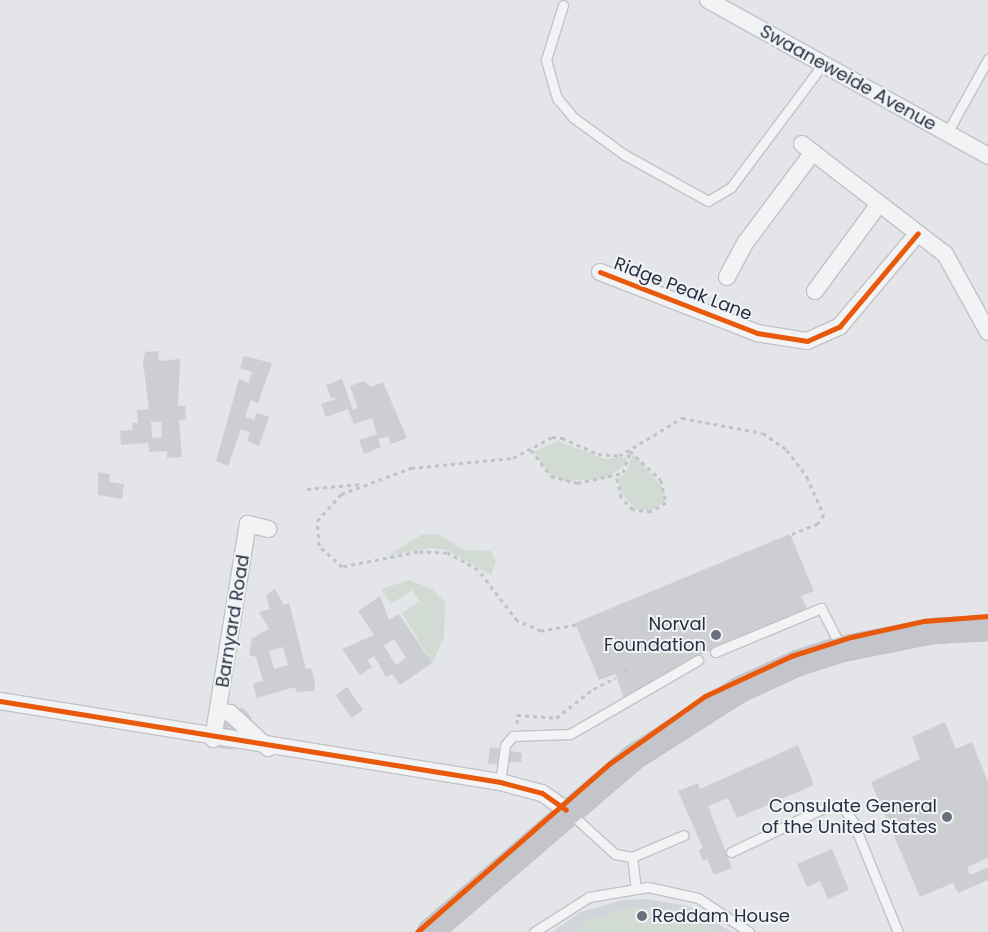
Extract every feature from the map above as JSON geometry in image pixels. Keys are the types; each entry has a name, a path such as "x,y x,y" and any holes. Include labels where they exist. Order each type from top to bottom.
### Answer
{"main road":[{"path":"430,932 568,811 634,757 712,706 798,663 842,649 932,631 988,628"}],"street":[{"name":"Swaaneweide Avenue","path":"708,0 988,156"},
{"path":"727,277 746,242 808,148 918,233 952,264 988,332"},
{"path":"814,291 879,204"},
{"name":"Ridge Peak Lane","path":"600,272 757,333 808,341 840,326 918,233"},
{"name":"Barnyard Road","path":"213,739 220,712 248,524 268,529"},
{"path":"0,701 268,748 500,782 542,793 568,811"},
{"path":"220,712 230,713 268,748"}],"lane":[{"path":"564,5 546,60 557,98 574,118 625,155 708,201 731,187 823,64"},
{"path":"946,133 988,58"},
{"path":"715,652 821,608 842,649"},
{"path":"500,782 505,745 513,736 570,734 698,660"},
{"path":"731,852 828,806 842,806 853,822 898,932"},
{"path":"568,811 615,854 632,857 684,835"},
{"path":"632,857 636,888"},
{"path":"534,932 588,897 636,888 666,889 698,898 749,932"}],"path":[{"path":"576,625 542,631 517,621 478,570 447,553 418,552 350,567 333,562 316,539 317,521 329,502 361,484 411,468 513,458 557,437 598,454 619,456 630,451 667,424 692,418 763,434 777,440 807,477 824,515 818,524 791,536"},
{"path":"531,450 544,471 560,481 577,483 616,477 627,468 630,451"},
{"path":"616,477 621,498 633,510 651,512 666,503 661,480 630,451"},
{"path":"307,489 361,484"},
{"path":"626,669 628,673"},
{"path":"510,728 517,725 517,715 556,718 593,689 616,678"}],"shaded area":[{"path":"558,441 605,459 627,457 626,464 605,479 565,481 550,474 533,452"},
{"path":"633,454 665,490 664,503 649,511 635,509 621,493 617,478 626,473"},
{"path":"438,534 464,550 491,551 496,561 491,575 447,550 431,548 389,555 421,535"},
{"path":"409,580 432,589 445,602 444,638 432,663 402,613 420,601 412,590 391,604 381,589"},
{"name":"Reddam House","path":"646,899 688,906 732,932 552,932 581,912 623,900"},
{"name":"Reddam House","path":"629,907 673,909 721,932 573,932 587,921"}],"building":[{"path":"158,351 159,361 180,359 178,406 185,406 186,419 179,420 182,457 167,458 167,451 149,452 148,443 121,445 120,431 133,430 132,423 138,423 137,410 149,409 143,362 145,352","holes":["151,422 161,422 162,437 152,438"]},
{"path":"244,356 272,363 258,403 251,400 245,417 254,420 257,413 269,417 259,446 247,441 250,432 241,429 228,466 216,461 239,379 249,383 252,372 240,368"},
{"path":"342,379 353,410 358,408 350,386 364,381 371,387 383,382 407,438 391,444 388,436 378,439 381,447 364,454 359,440 377,434 372,418 354,424 348,409 326,417 321,404 338,398 331,398 326,385"},
{"path":"98,472 110,474 109,482 124,484 122,499 98,495"},
{"path":"790,534 814,591 801,596 807,609 688,660 625,700 615,674 599,680 575,623"},
{"path":"275,589 284,605 289,603 306,669 311,668 315,681 314,691 297,692 295,687 257,698 253,684 263,681 256,657 249,655 252,638 269,629 259,612 270,609 266,595","holes":["283,647 288,665 274,669 269,651"]},
{"path":"380,596 389,620 399,614 432,663 400,685 392,674 386,677 374,656 367,660 372,667 360,675 342,649 374,635 358,611","holes":["394,639 406,658 396,665 384,646"]},
{"path":"347,687 363,710 352,718 336,695"},
{"path":"242,707 252,718 238,730 234,750 219,748 223,722"},
{"path":"945,722 956,749 972,742 988,782 988,858 967,867 970,875 988,867 988,880 958,893 953,883 920,897 871,782 920,759 912,737"},
{"path":"798,745 814,785 737,818 728,798 708,806 732,868 714,875 707,859 703,861 699,850 703,848 678,791 698,783 700,789"},
{"path":"490,747 522,753 521,762 488,764"},
{"path":"832,849 849,890 828,899 820,881 807,887 797,864"}],"cycle path":[{"path":"600,272 757,333 807,341 840,326 918,233"},
{"path":"417,932 609,764 705,696 791,656 851,637 924,621 988,616"},
{"path":"0,701 500,782 542,793 566,810"}],"place":[{"name":"Norval Foundation","path":"716,635"},
{"name":"Consulate General of the United States","path":"947,817"},
{"name":"Reddam House","path":"642,916"}]}
